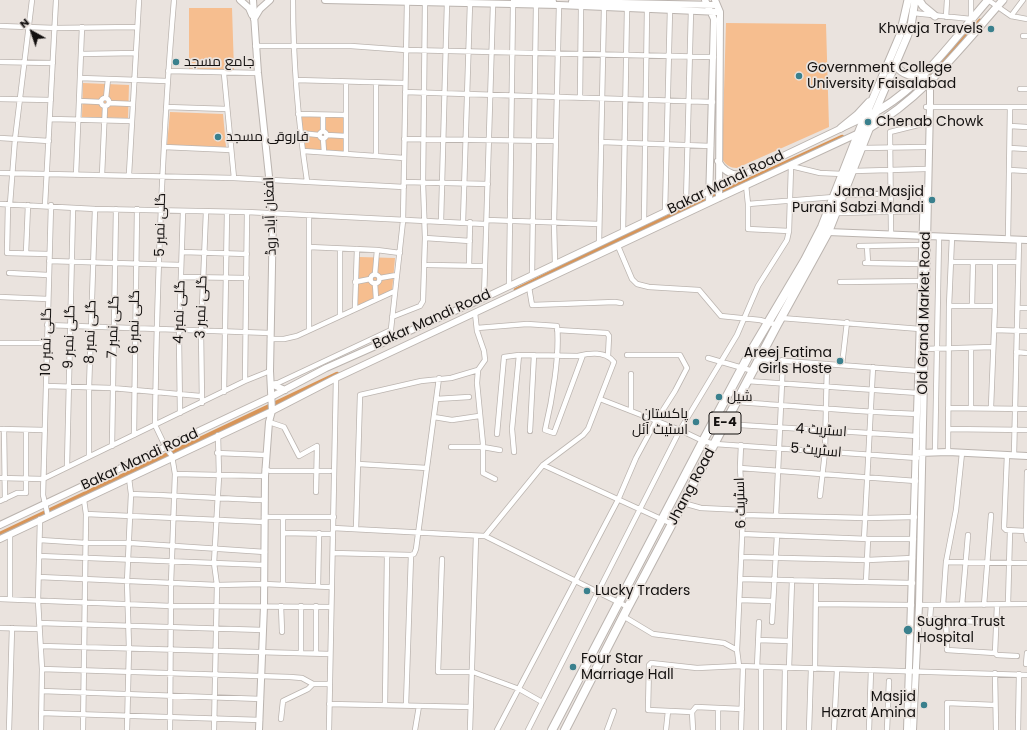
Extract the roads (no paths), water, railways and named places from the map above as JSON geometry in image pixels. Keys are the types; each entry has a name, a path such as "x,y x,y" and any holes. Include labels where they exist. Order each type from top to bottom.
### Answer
{"highway":[{"name":"Jhang Road","path":"552,730 618,602 743,368 776,322 828,232 837,213 875,113"},
{"name":"Jhang Road","path":"565,730 623,616 759,359 834,197 865,117"}],"main road":[{"path":"240,0 249,8 253,21"},
{"name":"افغان آباد روڈ","path":"253,0 255,46 273,214 270,336 272,410 269,422 265,469 264,606 260,730"},
{"path":"253,21 260,9 270,0"},
{"path":"325,0 407,2 430,1 493,5 514,2 716,3 720,12 719,198"},
{"path":"865,117 900,35 908,0"},
{"path":"875,113 907,38 913,13 914,0"},
{"path":"919,0 936,16"},
{"path":"859,133 898,110 928,84 1002,0"},
{"path":"865,117 875,113 895,100 923,75 971,19 989,1"},
{"path":"514,2 536,5 546,5 555,2 581,7 670,9 720,12"},
{"path":"707,3 714,19 713,102 709,202"},
{"path":"896,65 904,74 910,76 923,75"},
{"name":"Old Grand Market Road","path":"908,730 913,558 922,349 928,107 928,84 923,75"},
{"path":"841,128 860,112 876,92"},
{"name":"Old Grand Market Road","path":"913,730 919,605 917,436 918,393 922,349 920,330 921,281 922,245 925,236 923,211 926,123 928,107"},
{"name":"Bakar Mandi Road","path":"0,525 272,400 285,390 326,368 390,338 484,298 865,117"},
{"name":"Bakar Mandi Road","path":"0,539 218,436 336,378 859,133"},
{"path":"718,161 723,168 730,173 739,174 747,172"},
{"path":"828,232 1027,240"},
{"path":"547,268 551,277"},
{"path":"271,384 285,390"},
{"path":"918,455 935,452 948,452 1027,456"}],"street":[{"path":"32,0 15,139 9,204 7,253 49,254"},
{"path":"45,205 52,100 56,0"},
{"path":"129,174 139,0"},
{"name":"گلی نمبر 5","path":"170,730 172,674 171,583 175,474 172,457 155,425 162,176 167,81 174,0"},
{"path":"293,0 293,47 298,114 307,181"},
{"path":"946,0 946,17"},
{"path":"913,13 971,19 971,0"},
{"path":"1011,16 1024,0"},
{"path":"392,317 420,306 423,301 425,238 422,183 425,49 430,1"},
{"path":"989,1 1011,16 1027,19"},
{"path":"390,338 403,221 407,2"},
{"path":"509,286 514,2"},
{"path":"555,2 558,52 554,223 555,264"},
{"path":"441,221 447,3"},
{"path":"463,222 470,3"},
{"path":"484,298 493,5"},
{"path":"532,275 536,5"},
{"path":"580,98 581,7"},
{"path":"599,243 604,8"},
{"path":"623,232 627,8"},
{"path":"644,222 648,9"},
{"path":"665,212 670,9"},
{"path":"686,202 691,10"},
{"path":"0,26 55,28 137,27"},
{"path":"76,175 82,27"},
{"path":"255,46 351,46 406,50 425,49 603,53 714,57"},
{"path":"81,54 136,53"},
{"path":"0,62 53,63"},
{"path":"168,72 224,74 258,73"},
{"path":"224,74 234,178"},
{"path":"80,78 167,81"},
{"path":"108,79 106,98 110,103"},
{"path":"296,80 405,83"},
{"path":"346,82 346,154"},
{"path":"376,82 376,156"},
{"path":"1020,89 1027,89"},
{"path":"405,92 713,102"},
{"path":"79,102 101,102 106,98"},
{"path":"0,99 52,100"},
{"path":"101,102 105,106 102,175"},
{"path":"105,106 110,103 133,104"},
{"path":"166,107 227,109"},
{"path":"928,107 1027,107"},
{"path":"1008,239 1010,107"},
{"path":"298,114 346,115"},
{"path":"323,115 324,152"},
{"path":"50,119 132,121"},
{"path":"891,234 890,131 926,123"},
{"path":"1010,126 1027,126"},
{"path":"300,133 345,136"},
{"path":"0,138 49,141"},
{"path":"404,139 556,141"},
{"path":"601,142 711,146"},
{"path":"862,148 925,147"},
{"path":"164,148 231,150"},
{"path":"1010,148 1027,148"},
{"path":"303,151 404,158"},
{"path":"528,730 680,430 736,335 758,286 787,240 789,231 791,166 820,173 843,174"},
{"path":"853,171 925,169"},
{"path":"1010,170 1027,171"},
{"path":"0,173 47,175 129,174 404,184 488,184"},
{"path":"746,185 748,229 789,231"},
{"path":"844,195 924,192"},
{"path":"748,204 790,202 834,197"},
{"path":"0,204 51,205 73,208 247,212 403,221 486,222 510,220 599,224"},
{"path":"26,253 28,205"},
{"name":"گلی نمبر 10","path":"48,516 43,495 43,479 51,205"},
{"name":"گلی نمبر 9","path":"68,466 68,387 73,208"},
{"name":"گلی نمبر 8","path":"89,456 89,388 95,208"},
{"name":"گلی نمبر 7","path":"112,446 116,209"},
{"name":"گلی نمبر 6","path":"134,435 133,389 137,209"},
{"name":"گلی نمبر 4","path":"180,413 179,330 181,265 183,252 183,211"},
{"path":"837,213 923,211"},
{"name":"گلی نمبر 3","path":"202,403 200,396 201,331 204,278 203,253 206,212"},
{"path":"224,392 223,331 227,212"},
{"path":"245,381 247,212"},
{"path":"309,215 309,330"},
{"path":"469,266 470,222"},
{"path":"935,452 939,237"},
{"path":"948,452 948,348 952,237"},
{"path":"0,238 7,238"},
{"path":"425,238 470,241"},
{"path":"1014,456 1019,240"},
{"path":"859,246 922,245"},
{"path":"618,246 632,279 637,284 649,288 699,290 717,315 720,316 776,322 847,322 920,330"},
{"path":"867,246 866,263 922,264"},
{"path":"309,248 377,250 400,253"},
{"path":"340,249 340,316"},
{"path":"355,308 357,249"},
{"path":"356,282 370,279 372,275 375,274 377,250"},
{"path":"183,252 247,254"},
{"path":"49,261 181,265"},
{"path":"952,262 1018,262"},
{"path":"972,306 973,262"},
{"path":"991,407 995,262"},
{"path":"428,265 485,266"},
{"path":"9,273 48,275"},
{"path":"375,274 380,278"},
{"path":"376,299 376,283 380,278 397,275"},
{"path":"181,277 247,278"},
{"path":"370,279 376,283"},
{"path":"840,282 921,281"},
{"path":"529,288 532,305 621,303"},
{"path":"48,325 246,332 291,338 395,291"},
{"path":"0,297 48,299"},
{"path":"949,306 994,306"},
{"path":"1018,308 1027,308"},
{"path":"475,313 485,360 478,370 479,416 483,447 483,472 495,479"},
{"path":"842,365 847,322"},
{"path":"477,328 535,324 555,325 557,330 557,356 551,406 545,430 554,433 583,355"},
{"path":"271,384 391,330"},
{"path":"557,330 607,333 609,336 608,356"},
{"path":"994,330 1027,331"},
{"path":"0,343 47,343"},
{"path":"922,349 993,347"},
{"path":"970,407 971,348"},
{"path":"1016,352 1027,353"},
{"path":"485,536 543,465 583,435 592,420 614,362 608,356 599,354 504,356 497,434"},
{"path":"514,452 512,429 519,355"},
{"path":"530,431 534,355"},
{"path":"498,730 618,500 636,458 687,368 686,363 680,355 627,355"},
{"path":"708,358 753,371"},
{"path":"759,359 919,371"},
{"path":"776,516 784,360"},
{"path":"820,496 825,452 827,364"},
{"path":"866,582 866,478 873,367"},
{"path":"356,528 360,395 439,378 452,378 478,370"},
{"path":"3,478 43,479 245,381 270,371"},
{"path":"631,374 631,411"},
{"path":"329,730 336,378"},
{"path":"333,553 386,555 414,554 439,378"},
{"path":"747,381 918,393"},
{"path":"46,386 133,389 200,396"},
{"path":"436,399 469,397"},
{"name":"اسٹریٹ 5","path":"600,399 680,430 703,441 715,444 868,456 918,455"},
{"path":"736,402 826,408 871,413 918,414"},
{"path":"948,408 991,407 1027,409"},
{"path":"434,417 452,420 479,416"},
{"path":"269,422 284,427 299,456 318,446 316,492"},
{"name":"اسٹریٹ 4","path":"724,424 917,436"},
{"path":"5,499 2,429 45,430"},
{"path":"948,429 1027,430"},
{"path":"0,501 17,493 26,493 26,430"},
{"path":"214,730 217,585 214,563 218,519 218,436"},
{"path":"740,445 740,468"},
{"path":"451,447 483,447 500,450"},
{"path":"217,453 266,455"},
{"path":"944,605 946,562 956,510 962,453"},
{"path":"1007,455 1004,528 1010,531 1026,531"},
{"path":"358,464 427,468"},
{"path":"543,465 661,521 672,524"},
{"name":"اسٹریٹ 6","path":"741,730 741,666 737,650 743,512 740,468 916,481"},
{"path":"265,469 270,471 330,471"},
{"path":"1027,472 1027,540"},
{"path":"175,474 265,476"},
{"path":"127,730 130,648 127,582 130,543 131,494 129,478"},
{"path":"131,494 174,494 218,499 265,500"},
{"path":"83,730 86,648 83,642 86,543 86,514 84,500"},
{"path":"683,503 701,508 776,516 866,518 915,517"},
{"path":"86,514 218,519 334,516"},
{"path":"984,605 991,515"},
{"path":"283,517 283,585"},
{"path":"40,519 38,601 42,669 41,730"},
{"path":"333,528 356,528 485,536 628,607"},
{"path":"1008,604 1010,531"},
{"path":"283,533 332,534"},
{"path":"318,586 319,533"},
{"path":"10,534 10,599"},
{"path":"742,534 866,539 914,539"},
{"path":"962,605 968,535"},
{"path":"470,730 473,672 474,547 476,536"},
{"path":"772,622 773,580 777,536"},
{"path":"40,540 86,543 130,543 215,550 265,552"},
{"path":"384,705 386,555"},
{"path":"406,705 411,555"},
{"path":"39,556 264,565"},
{"path":"741,556 867,560 913,558"},
{"path":"442,559 438,672 473,672 519,689 542,702"},
{"path":"946,562 1027,563"},
{"path":"39,577 127,582 217,585 264,584 331,587"},
{"path":"740,579 913,583"},
{"path":"784,730 792,580"},
{"path":"809,730 816,581"},
{"path":"0,599 171,606 331,606"},
{"path":"739,600 772,601"},
{"path":"816,604 912,605"},
{"path":"919,605 1027,604"},
{"path":"931,605 930,618 996,623"},
{"path":"995,653 997,605"},
{"path":"281,606 282,632"},
{"path":"301,606 301,653"},
{"path":"316,606 316,653"},
{"path":"623,616 653,634 724,643 737,650"},
{"path":"946,620 947,650 1017,656"},
{"path":"759,622 760,730"},
{"path":"39,623 263,630"},
{"path":"0,628 39,629"},
{"path":"9,730 12,628"},
{"path":"758,640 790,640"},
{"path":"41,646 330,654"},
{"path":"1026,664 1027,653"},
{"path":"692,712 648,710 649,665 651,663 698,668 741,666 837,670 917,670 1027,675"},
{"path":"42,669 172,674 262,675 302,678 313,684 330,684"},
{"path":"834,730 837,670"},
{"path":"869,730 871,670"},
{"path":"995,673 996,730"},
{"path":"1018,730 1019,674"},
{"path":"887,730 889,681"},
{"path":"281,719 283,701 308,689 313,684"},
{"path":"42,691 261,699"},
{"path":"947,730 947,703 995,705"},
{"path":"330,704 471,707"},
{"path":"415,730 419,706"},
{"path":"693,730 692,712 696,707 742,709"},
{"path":"718,708 718,730"},
{"path":"607,730 614,711"},
{"path":"666,730 668,711"},
{"path":"42,713 260,720"}],"waterway":[{"path":"929,77 980,21"},
{"path":"516,290 605,246 842,137"},
{"path":"0,534 337,374"}],"place":[{"name":"Khwaja Travels","path":"991,29"},
{"name":"جامع مسجد","path":"176,62"},
{"name":"Government College University Faisalabad","path":"799,76"},
{"name":"Chenab Chowk","path":"868,122"},
{"name":"فاروقی مسجد","path":"218,137"},
{"name":"Jama Masjid Purani Sabzi Mandi","path":"932,200"},
{"name":"Areej Fatima Girls Hoste","path":"840,361"},
{"name":"شیل","path":"719,397"},
{"name":"پاکستان اسٹیٹ آئل","path":"696,422"},
{"name":"Lucky Traders","path":"587,591"},
{"name":"Sughra Trust Hospital","path":"908,630"},
{"name":"Four Star Marriage Hall","path":"573,667"},
{"name":"Masjid Hazrat Amina","path":"924,705"}]}
